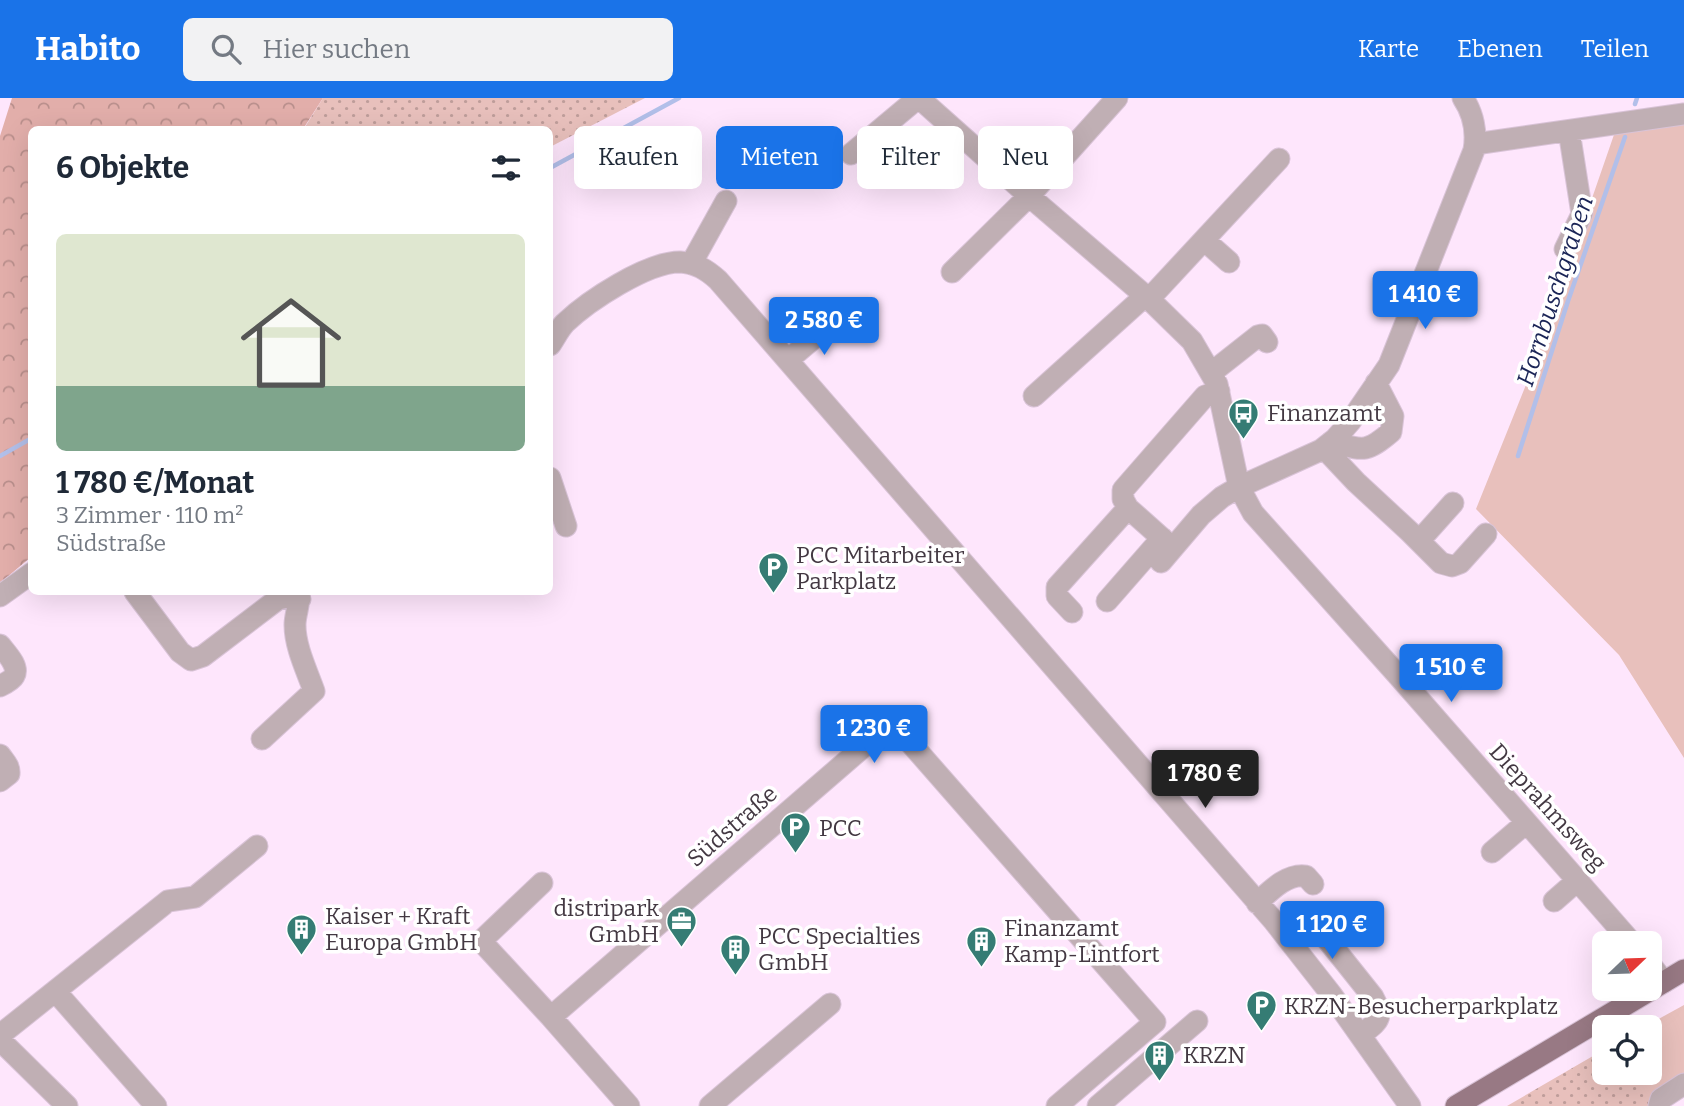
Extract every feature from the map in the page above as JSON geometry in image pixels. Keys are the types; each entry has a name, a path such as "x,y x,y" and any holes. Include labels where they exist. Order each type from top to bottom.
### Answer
{"main road":[{"path":"1456,1106 1684,970"}],"street":[{"name":"Dieprahmsweg","path":"851,154 918,98 1147,297 1192,341 1215,382 1239,487 1253,513 1622,931"},
{"path":"953,272 1029,196 1117,98"},
{"path":"1107,601 1222,497 1308,457 1328,445 1350,422 1389,365 1474,149 1473,118 1463,98"},
{"path":"1475,144 1684,114"},
{"path":"1565,249 1582,214 1569,131"},
{"path":"1034,396 1147,297 1279,159"},
{"path":"691,264 726,201"},
{"path":"1203,240 1229,261"},
{"path":"553,336 590,302 646,270 678,262 705,268 788,360 839,434 1257,903 1331,994 1410,1106"},
{"path":"788,360 834,321"},
{"path":"1165,550 1128,508 1123,499 1123,490 1258,336 1262,335 1267,342"},
{"path":"1328,445 1361,450 1375,446 1391,432 1393,416 1377,383"},
{"path":"1328,445 1356,482 1441,563 1452,566 1460,563 1486,534"},
{"path":"553,487 566,526"},
{"path":"1419,541 1453,503"},
{"path":"1072,611 1057,596 1058,587 1128,508"},
{"path":"0,596 28,576"},
{"path":"137,595 180,652 191,660 203,656 278,599 299,595 295,617 297,640 314,691 262,739"},
{"path":"0,645 11,659 16,672 15,676 0,686"},
{"name":"Südstraße","path":"551,1017 892,722 1155,1022 1057,1106"},
{"path":"0,755 9,772 0,781"},
{"path":"1492,852 1526,823"},
{"path":"67,1106 0,1037 168,901 195,897 257,846"},
{"path":"1257,903 1272,889 1295,876 1306,876 1313,884"},
{"path":"1554,901 1577,880"},
{"path":"542,883 481,941 629,1106"},
{"path":"1322,933 1379,1008 1378,1020 1361,1035"},
{"path":"56,992 156,1106"},
{"path":"710,1106 830,1004"},
{"path":"1098,1106 1197,1021"},
{"path":"1659,1106 1661,1099 1684,1084"}],"shaded area":[{"path":"323,98 645,98 591,126 574,126 574,135 553,145 553,126 306,126"},
{"path":"1684,116 1684,758 1619,655 1476,509 1536,360 1617,126"},
{"path":"1684,1005 1684,1076 1649,1105 1597,1106 1626,1085 1662,1085 1662,1017"},
{"path":"1592,1057 1592,1085 1637,1085 1650,1106 1507,1106"}],"green space":[{"path":"12,98 323,98 305,126 28,126 28,560 0,583 0,136"}],"waterway":[{"path":"553,166 679,98"},
{"name":"Hornbuschgraben","path":"1635,104 1637,98"},
{"name":"Hornbuschgraben","path":"1518,456 1625,137"},
{"path":"0,456 28,440"}],"place":[{"name":"Finanzamt","path":"1244,440"},
{"name":"PCC Mitarbeiter Parkplatz","path":"773,595"},
{"name":"PCC","path":"796,855"},
{"name":"distripark GmbH","path":"682,948"},
{"name":"Kaiser + Kraft Europa GmbH","path":"302,956"},
{"name":"Finanzamt Kamp-Lintfort","path":"981,968"},
{"name":"PCC Specialties GmbH","path":"735,976"},
{"name":"KRZN-Besucherparkplatz","path":"1261,1033"},
{"name":"KRZN","path":"1160,1082"}]}
